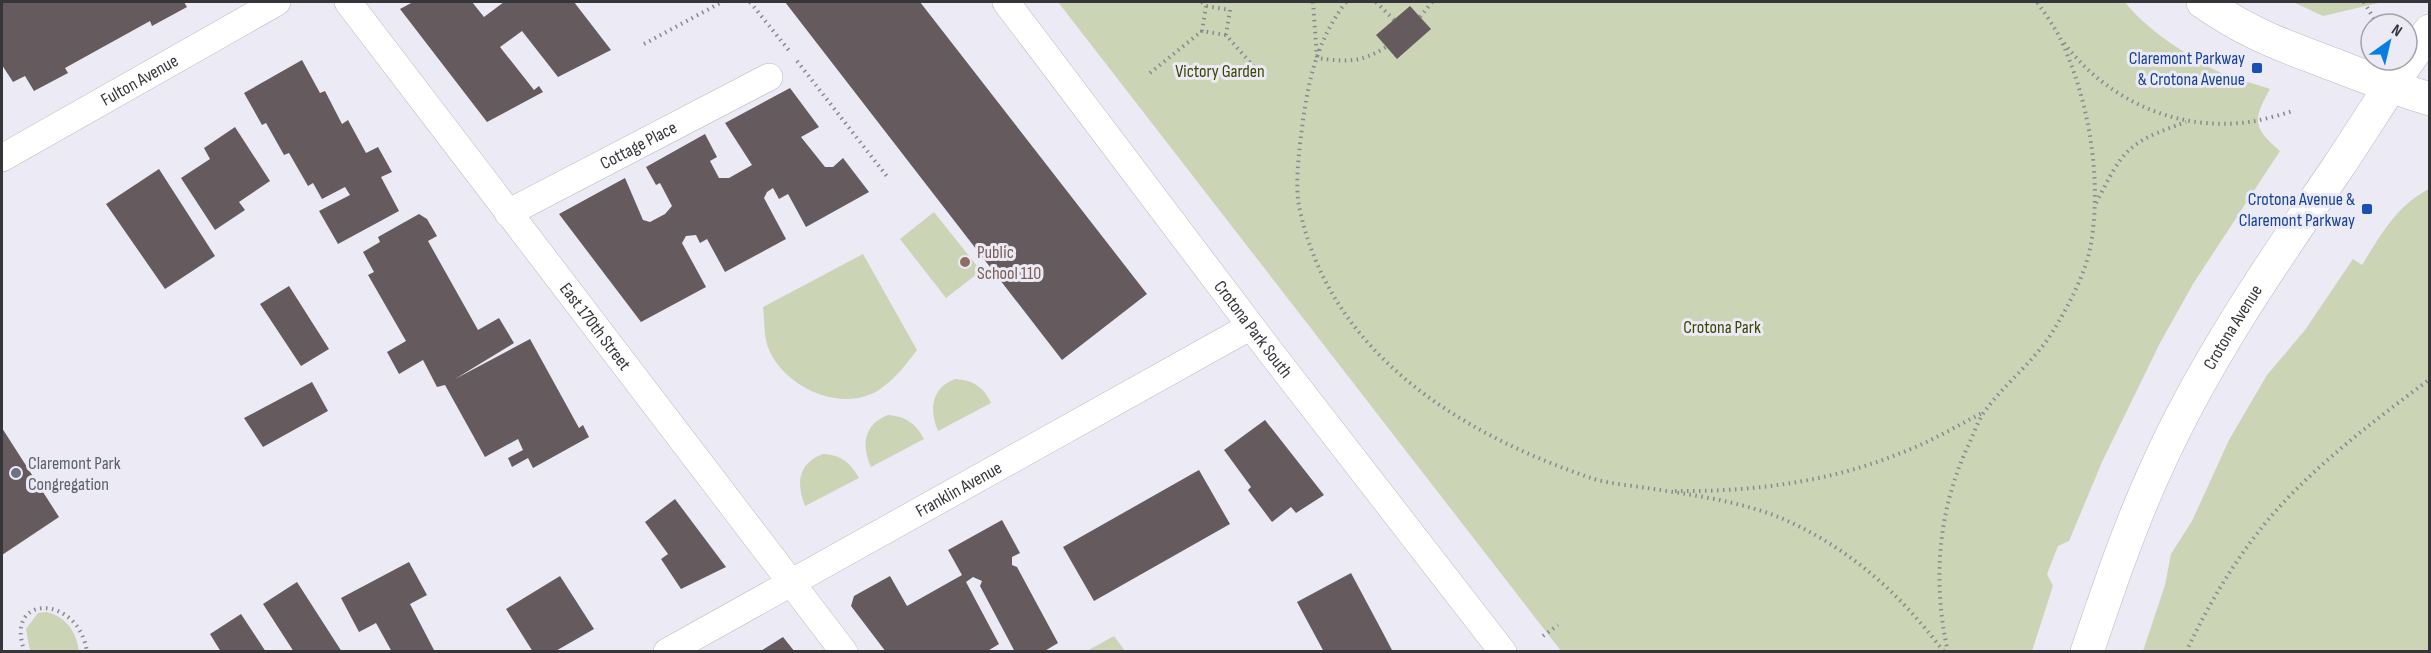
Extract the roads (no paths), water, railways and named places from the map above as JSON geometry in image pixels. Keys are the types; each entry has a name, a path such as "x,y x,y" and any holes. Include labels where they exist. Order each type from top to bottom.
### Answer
{"street":[{"name":"Fulton Avenue","path":"2,158 277,2"},
{"name":"East 170th Street","path":"348,2 844,651"},
{"name":"Crotona Park South","path":"1006,2 1251,326 1503,651"},
{"path":"2203,2 2266,39 2388,87 2430,99"},
{"name":"Crotona Avenue","path":"2087,651 2116,568 2156,468 2189,404 2280,250 2356,140 2388,87 2430,31"},
{"name":"Cottage Place","path":"508,213 769,77"},
{"name":"Franklin Avenue","path":"667,651 1251,326"}],"place":[{"name":"Claremont Parkway & Crotona Avenue","path":"2257,68"},
{"name":"Crotona Avenue & Claremont Parkway","path":"2367,209"},
{"name":"Public School 110","path":"965,262"},
{"name":"Claremont Park Congregation","path":"16,473"}],"park label":[{"name":"Victory Garden","path":"1220,71"},
{"name":"Crotona Park","path":"1722,327"}]}
